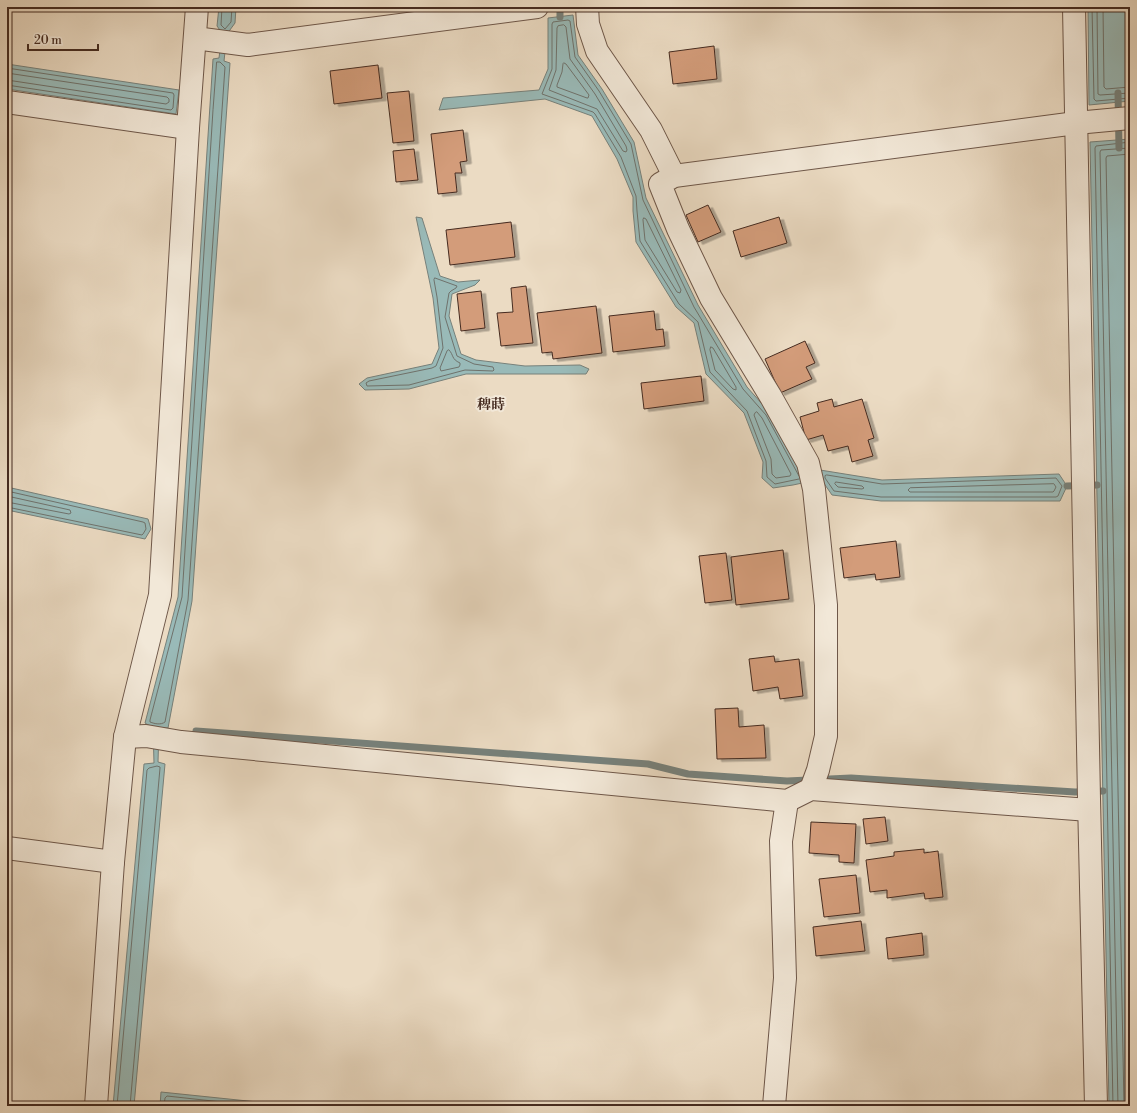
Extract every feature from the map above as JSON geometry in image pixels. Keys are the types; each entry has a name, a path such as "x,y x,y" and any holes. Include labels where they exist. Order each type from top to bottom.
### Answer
{"street":[{"path":"96,1106 113,862 125,737 160,595 188,128 203,39 197,7"},
{"path":"203,39 248,45 537,7"},
{"path":"587,7 588,24 597,50 651,130 674,176"},
{"path":"1074,7 1096,1106"},
{"path":"7,102 188,128"},
{"path":"774,1106 785,978 781,841 787,801 815,779 826,736 826,605 814,489 808,463 771,397 711,298 678,229 660,184 674,176 1076,123 1130,118"},
{"path":"125,737 146,736 181,742 787,801"},
{"path":"815,779 1089,796"},
{"path":"7,848 113,862"}],"water":[{"path":"219,7 236,7 235,23 227,34 224,61 230,63 192,601 168,728 159,728 158,762 165,764 134,1106 113,1106 144,764 154,763 153,728 145,723 178,597 213,59 219,58 222,33 217,26"},
{"path":"1088,7 1130,7 1130,101 1089,105"},
{"path":"573,15 578,55 602,89 634,142 646,198 698,305 747,387 770,413 801,473 820,470 882,480 1059,474 1067,486 1060,501 881,501 832,495 821,479 773,488 762,478 763,462 744,413 706,374 694,323 676,307 636,242 633,197 617,159 592,116 545,99 439,110 443,98 539,90 548,69 548,18"},
{"path":"7,64 179,90 176,114 7,89"},
{"path":"1130,139 1130,1106 1109,1106 1090,142"},
{"path":"416,217 422,218 440,276 458,282 480,280 475,285 452,294 449,316 461,354 476,360 525,366 580,365 589,369 586,374 466,374 409,389 365,390 359,384 367,378 432,364 439,348 433,298"},
{"path":"7,487 148,519 151,529 145,539 7,510"},
{"path":"161,1092 296,1106 160,1106"}],"building":[{"path":"714,46 717,79 673,84 669,52"},
{"path":"378,65 382,98 334,104 330,71"},
{"path":"409,91 414,141 393,143 387,93"},
{"path":"463,130 467,161 460,162 462,173 455,173 457,192 438,194 431,134"},
{"path":"414,149 418,180 396,182 393,151"},
{"path":"708,205 721,232 698,242 686,215"},
{"path":"779,217 787,243 741,257 733,231"},
{"path":"511,222 515,257 450,265 446,230"},
{"path":"526,286 533,343 501,346 497,313 513,312 511,288"},
{"path":"481,291 485,328 461,331 457,294"},
{"path":"596,306 602,353 553,359 552,352 542,353 537,313"},
{"path":"654,311 656,330 663,329 665,346 613,352 609,316"},
{"path":"805,341 815,363 806,367 812,379 780,393 765,359"},
{"path":"701,376 704,401 644,409 641,383"},
{"path":"832,399 834,407 862,399 874,438 868,440 873,456 852,462 848,446 828,451 823,435 806,440 800,417 819,411 817,403"},
{"path":"896,541 900,577 876,580 875,574 844,578 840,548"},
{"path":"783,550 789,599 736,605 731,557"},
{"path":"726,553 732,600 705,603 699,556"},
{"path":"774,656 775,662 799,659 803,696 780,699 778,687 753,691 749,659"},
{"path":"738,708 739,727 764,725 766,758 717,759 715,709"},
{"path":"885,817 888,841 866,844 863,819"},
{"path":"811,822 856,824 854,863 839,862 839,855 809,853"},
{"path":"924,849 924,853 938,851 943,897 925,899 924,893 887,898 887,890 870,892 866,860 894,856 894,852"},
{"path":"856,875 860,913 824,917 819,879"},
{"path":"861,921 865,951 816,956 813,927"},
{"path":"922,933 924,955 888,959 886,938"}],"waterway":[{"path":"560,7 560,17"},
{"path":"1118,93 1119,148"},
{"path":"1067,486 1097,485"},
{"path":"196,731 648,764 688,774 787,781 851,778 1075,792 1103,791"}],"district":[{"name":"稗蒔","path":"491,404"}]}
